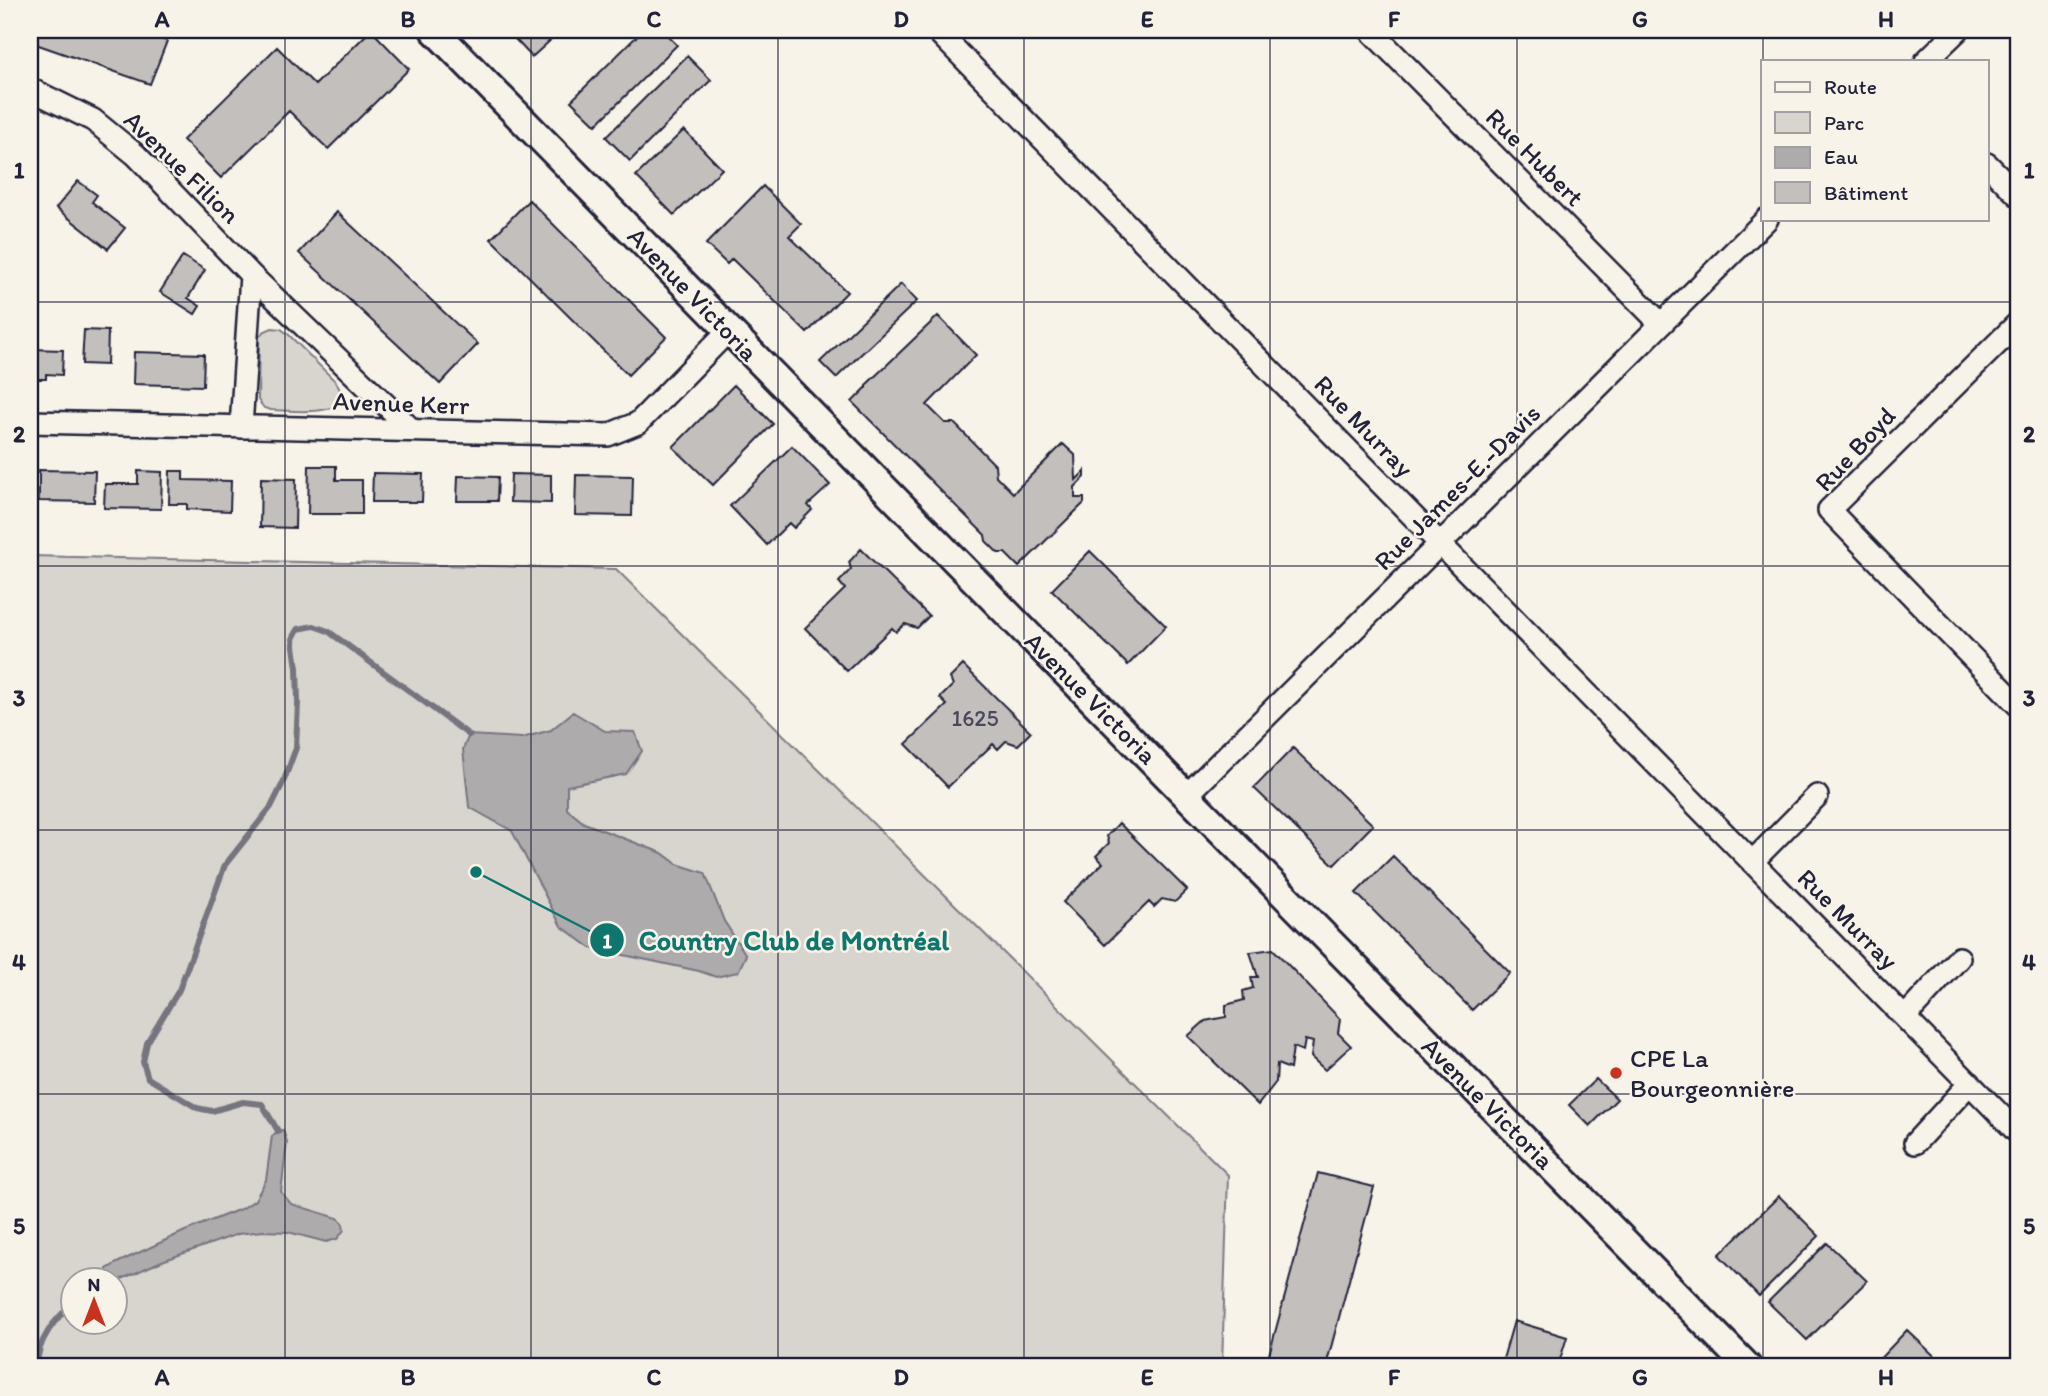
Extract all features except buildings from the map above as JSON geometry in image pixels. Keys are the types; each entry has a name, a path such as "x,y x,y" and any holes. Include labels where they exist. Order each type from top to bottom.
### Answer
{"street":[{"name":"Avenue Victoria","path":"434,30 1747,1366"},
{"name":"Rue Murray","path":"936,30 2018,1133"},
{"name":"Rue Hubert","path":"1370,30 1661,324"},
{"path":"1927,60 1958,30"},
{"name":"Avenue Filion","path":"30,89 93,120 136,155 251,275 412,430"},
{"path":"1988,165 2018,195"},
{"name":"Rue James-E.-Davis","path":"1187,795 1766,220"},
{"path":"241,427 251,275"},
{"name":"Avenue Kerr","path":"30,422 608,435 638,423 729,330"},
{"name":"Rue Boyd","path":"2013,338 1829,510 2018,705"},
{"path":"1752,862 1817,796"},
{"path":"1905,1017 1959,958"},
{"path":"1914,1143 1970,1083"}],"green space":[{"path":"272,328 281,329 288,334 336,382 341,394 338,403 319,411 264,408 258,400 259,337"},
{"path":"30,556 616,569 1228,1175 1222,1366 30,1366"}],"water":[{"path":"573,712 605,731 635,732 642,751 626,774 567,786 567,809 584,823 662,853 677,864 705,873 724,921 746,955 738,972 716,977 591,948 561,926 512,831 469,807 463,749 469,735 522,738 551,730"},
{"path":"283,1130 287,1142 281,1192 291,1204 338,1218 344,1230 337,1239 326,1242 288,1232 238,1234 130,1275 130,1266 112,1266 185,1231 243,1208 255,1200 266,1180 272,1136"}],"waterway":[{"path":"278,1131 262,1104 243,1102 212,1111 197,1108 148,1078 143,1062 147,1043 179,990 225,865 271,807 296,748 298,702 293,639 298,629 314,626 328,631 469,735"},
{"path":"37,1366 44,1339 60,1316"}],"place":[{"name":"Country Club de Montréal","path":"476,872"},
{"name":"CPE La Bourgeonnière","path":"1616,1073"}]}
